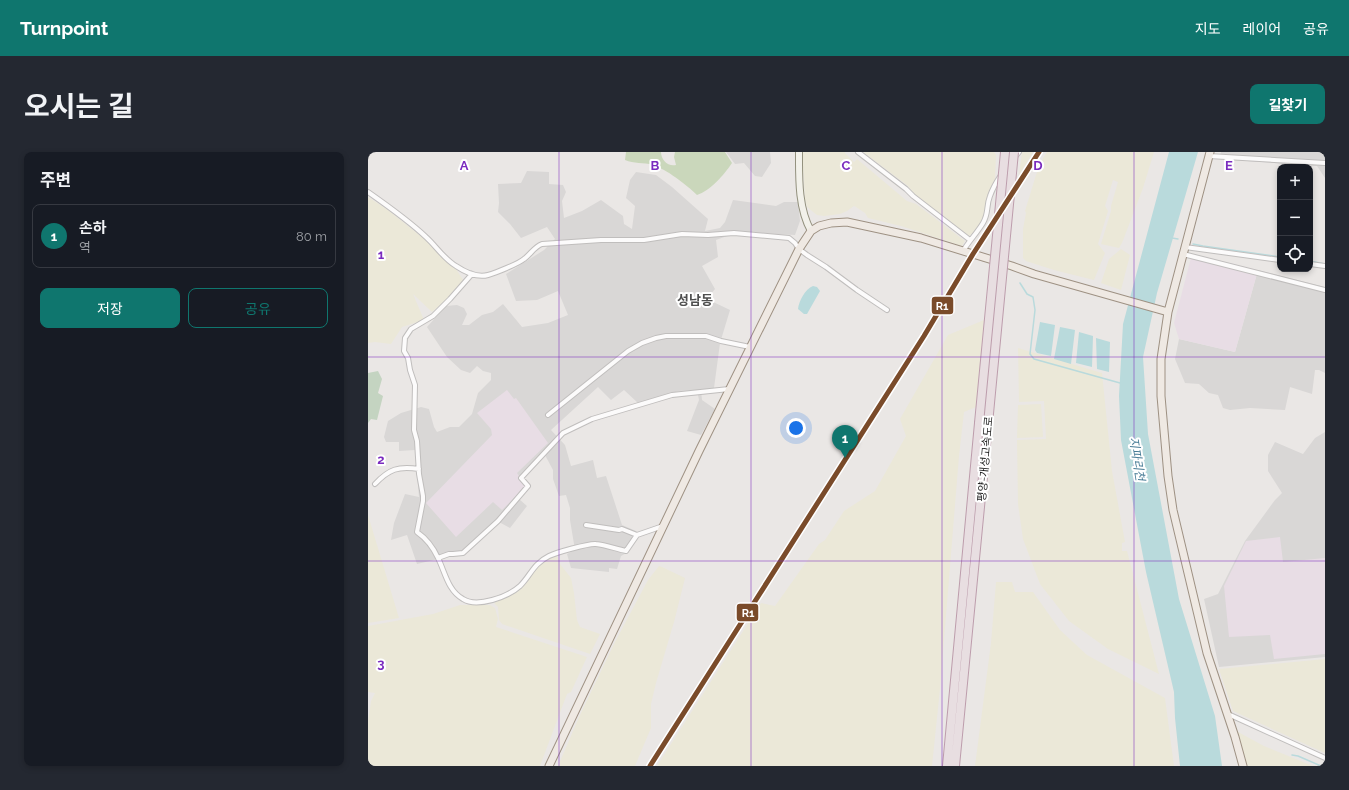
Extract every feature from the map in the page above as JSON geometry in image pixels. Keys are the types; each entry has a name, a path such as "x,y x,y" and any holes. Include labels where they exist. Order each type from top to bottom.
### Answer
{"highway":[{"name":"평양-개성고속도로","path":"947,766 1005,152"},
{"name":"평양-개성고속도로","path":"956,766 1014,152"}],"main road":[{"path":"1210,154 1168,312 1161,359 1161,396 1173,510 1207,652 1243,766"},
{"path":"549,766 750,346 799,249 811,231 819,226 831,223 847,222 921,238 1034,274 1168,312"}],"street":[{"path":"799,152 802,208 806,223 811,231"},
{"path":"858,152 906,188 913,196 970,240"},
{"path":"963,251 984,222 988,213 990,196 995,184 1019,152"},
{"path":"1210,154 1325,163"},
{"path":"368,192 412,224 456,267 472,274 482,276 490,275 524,260 537,246 542,244 600,240 644,240 673,234 708,235 734,233 776,236 789,238 799,249 887,310"},
{"path":"1185,247 1277,260"},
{"path":"1183,254 1325,290"},
{"path":"1313,264 1325,266"},
{"path":"472,274 433,316 411,329 405,338 404,351 408,358 415,385 414,430 417,441 418,469 423,501 417,532 430,544 438,558 447,580 456,594 463,600 472,602 488,602 502,597 518,588 535,566 547,557 556,553 594,544 626,551 637,535 663,526"},
{"path":"548,415 628,351 642,343 656,338 666,336 706,336 721,341 750,346"},
{"path":"438,558 449,554 461,554 498,521 528,486 521,478 563,433 592,419 672,395 729,389"},
{"path":"376,484 385,473 404,468 418,469"},
{"path":"586,525 619,530 622,529 637,535"},
{"path":"1227,714 1325,758"}],"shaded area":[{"path":"726,152 770,152 771,163 762,177 755,176 744,163 735,164"},
{"path":"802,152 845,152 854,162 857,159 907,201 916,204 965,241 962,246 901,226 868,218 865,213 854,206 840,214 824,216 817,215 807,207 805,199"},
{"path":"863,152 994,152 996,155 995,179 987,197 984,218 974,232 969,236 914,194 908,186"},
{"path":"1022,152 1033,152 1019,175"},
{"path":"1047,152 1154,152 1143,188 1119,248 1101,244 1118,182 1113,180 1105,206 1108,211 1098,244 1105,253 1094,280 1054,270 1026,261 1023,258 1023,229 1026,213 1025,211 1036,175"},
{"path":"1221,152 1325,152 1325,178 1317,166 1313,166 1313,164 1289,164 1219,159"},
{"path":"527,171 549,172 549,184 563,185 566,192 562,201 564,218 582,211 601,200 623,216 624,224 632,229 635,206 626,198 630,180 636,172 656,175 672,187 708,219 705,231 720,228 725,222 733,200 776,206 784,202 798,202 800,221 795,235 738,232 716,240 718,257 702,266 715,289 707,299 730,310 720,343 714,388 701,390 702,400 715,409 701,435 687,431 699,400 697,390 679,391 638,403 624,390 611,400 598,387 551,430 565,445 571,466 593,460 597,478 606,476 622,525 636,531 639,537 628,552 621,556 617,569 609,568 609,572 571,568 567,554 575,550 570,520 570,508 566,495 559,496 553,479 553,470 545,455 523,479 519,499 527,506 510,528 499,522 459,554 417,564 407,535 391,540 394,523 405,494 419,497 415,450 399,451 399,442 386,442 384,437 388,421 401,413 421,407 429,409 437,432 450,427 459,427 472,414 478,393 491,380 491,373 483,371 477,366 470,373 461,370 447,357 427,327 446,306 457,305 464,308 467,314 462,325 469,325 482,315 493,312 503,304 522,327 548,323 568,315 558,291 537,300 516,301 506,274 544,250 555,239 547,227 521,238 498,212 498,184 521,183"},
{"path":"368,197 388,210 433,246 441,257 456,269 463,280 449,297 432,312 413,294 424,320 402,327 391,344 375,342 368,343"},
{"path":"1121,249 1130,255 1121,290 1101,283 1109,259"},
{"path":"1192,254 1258,270 1235,352 1179,339 1174,323"},
{"path":"1258,270 1325,287 1325,373 1315,370 1312,394 1290,387 1285,410 1250,408 1230,410 1223,408 1218,395 1209,393 1199,384 1185,383 1175,359 1179,339 1235,352"},
{"path":"984,320 976,407 964,412 932,766 657,766 761,603 775,606 819,544 825,540 844,511 875,491 906,436 900,419 948,335"},
{"path":"1018,348 1102,373 1112,471 1125,542 1122,543 1122,551 1127,551 1159,674 1108,649 1069,621 1040,584 1023,539 1018,504 1017,440 1046,439 1044,401 1019,402"},
{"path":"507,390 514,399 516,398 548,443 517,473 526,486 502,510 493,502 456,537 426,503 492,435 491,429 477,413"},
{"path":"1041,404 1043,437 1017,438 1018,405"},
{"path":"1325,432 1325,657 1219,667 1204,599 1218,594 1245,541 1275,500 1282,493 1268,471 1268,455 1275,442 1303,454 1315,438"},
{"path":"368,515 399,618 368,623"},
{"path":"1280,537 1283,562 1325,558 1325,654 1274,659 1270,635 1229,637 1224,586 1246,541"},
{"path":"555,556 558,557 560,564 571,578 577,620 580,627 600,634 590,654 502,624 499,620 498,607 494,603 517,592 525,585 538,566 549,558"},
{"path":"659,566 685,578 651,704 651,728 635,766 558,766 580,715 615,642 648,580"},
{"path":"996,582 1012,582 1015,592 1033,592 1060,630 1087,655 1165,698 1174,766 975,766 991,643"},
{"path":"460,605 490,605 495,608 498,619 496,627 587,657 571,692 567,694 540,766 368,766 368,721 371,701 375,693 368,692 368,626 433,614"},
{"path":"1325,659 1325,753 1233,711 1219,669"},
{"path":"1238,732 1264,746 1313,766 1245,766"}],"green space":[{"path":"626,152 661,152 662,158 668,164 676,165 674,157 675,152 725,152 732,163 716,182 707,190 697,195 676,178 658,167 625,160"},
{"path":"378,371 382,379 378,393 383,396 377,420 371,419 368,423 368,373"}],"water":[{"name":"지파리천","path":"1169,152 1198,152 1157,293 1143,357 1148,434 1179,599 1215,716 1222,766 1180,766 1174,692 1146,572 1121,440 1119,396 1123,324"},
{"path":"813,286 817,287 820,291 807,314 804,314 798,309 800,302 805,292"},
{"path":"1040,322 1055,325 1051,356 1037,353 1035,350"},
{"path":"1060,327 1075,330 1071,364 1054,359"},
{"path":"1079,332 1093,336 1092,367 1076,363"},
{"path":"1096,338 1110,342 1109,372 1097,369"}],"waterway":[{"path":"1172,238 1178,239"},
{"path":"1193,244 1277,257"},
{"path":"1313,262 1325,264"},
{"path":"1020,283 1027,294 1033,297 1035,310 1030,354 1034,359 1120,383"},
{"path":"1292,755 1321,766"}],"transit line":[{"name":"R1","path":"650,766 924,336 973,254 1039,152"}],"place":[{"name":"손하","path":"845,458"}],"district":[{"name":"성남동","path":"695,300"}]}
